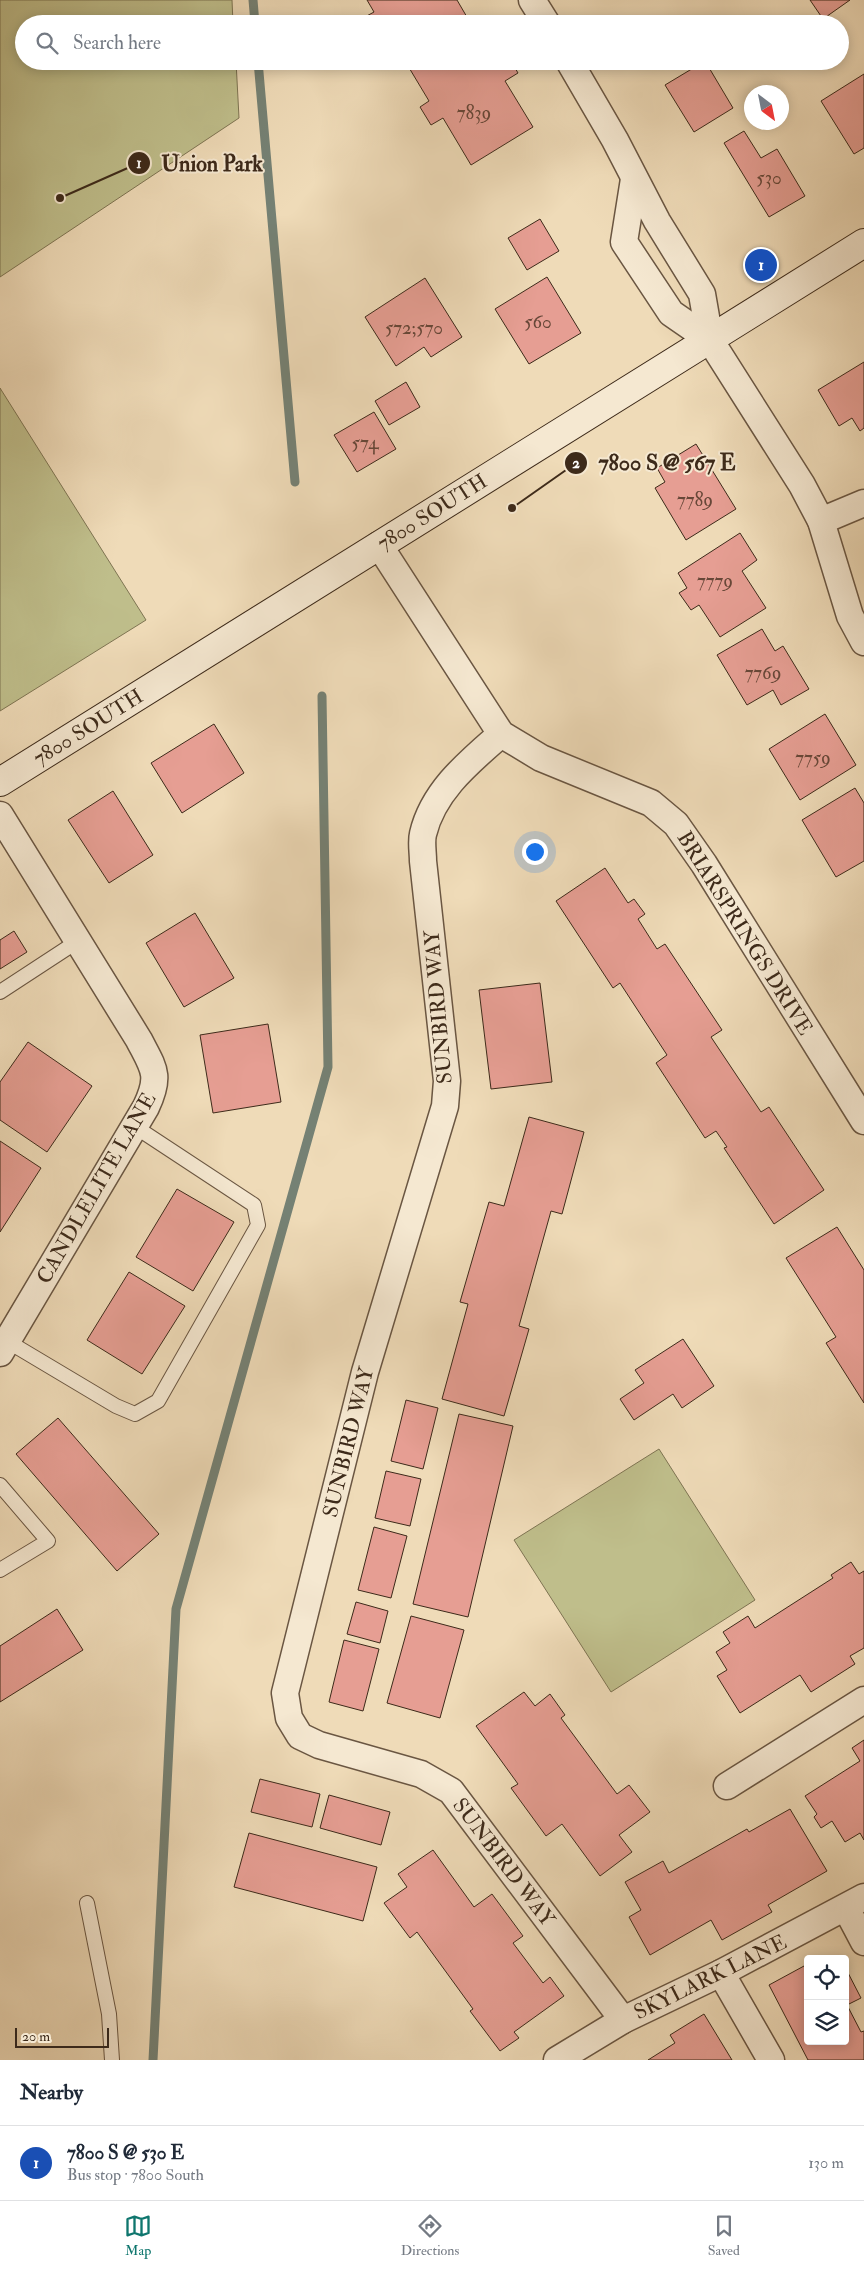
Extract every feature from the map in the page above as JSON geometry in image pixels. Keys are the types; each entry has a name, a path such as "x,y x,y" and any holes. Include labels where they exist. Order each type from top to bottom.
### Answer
{"main road":[{"name":"7800 SOUTH","path":"0,782 864,243"}],"street":[{"path":"532,0 541,15"},
{"path":"574,70 615,140 657,221 702,294 710,340 802,485 821,522 850,616 864,642"},
{"path":"634,179 624,242 671,313 710,340"},
{"path":"821,522 864,503"},
{"name":"BRIARSPRINGS DRIVE","path":"379,545 500,734 541,758 651,803 676,824 709,873 864,1121"},
{"name":"SUNBIRD WAY","path":"500,734 458,771 430,812 422,836 423,861 447,1081 445,1106 365,1372 285,1693 288,1718 300,1736 319,1745 421,1774 451,1791 623,2020"},
{"name":"CANDLELITE LANE","path":"0,815 78,941 153,1068 155,1088 146,1107 4,1347"},
{"path":"726,1786 864,1700"},
{"path":"855,1902 864,1942"},
{"name":"SKYLARK LANE","path":"557,2060 623,2020 721,1973 855,1902"},
{"path":"721,1973 771,2060"}],"lane":[{"path":"0,992 78,941"},
{"path":"4,1347 116,1406 136,1414 158,1401 258,1226 254,1205 134,1126"},
{"path":"0,1486 48,1541 0,1570"},
{"path":"88,1903 109,2014 112,2060"}],"shaded area":[{"path":"0,0 232,0 233,15 15,15 15,70 236,70 239,118 0,277"},
{"path":"0,388 146,620 0,711"},
{"path":"659,1449 755,1600 611,1692 514,1540"}],"building":[{"path":"367,0 457,0 466,15 368,15 374,12"},
{"path":"810,0 850,0 829,15 820,15"},
{"path":"410,70 516,70 518,73 505,81 533,127 471,165 443,118 431,125 420,107 429,101"},
{"path":"690,70 710,70 733,108 694,132 665,85"},
{"path":"864,74 864,148 854,154 821,101"},
{"path":"744,131 761,158 777,149 805,196 769,217 724,143"},
{"path":"540,219 559,251 527,270 508,238"},
{"path":"547,277 581,333 529,364 495,309"},
{"path":"425,278 462,337 431,357 424,347 396,366 365,317"},
{"path":"864,362 864,428 860,431 852,418 839,426 818,390"},
{"path":"406,382 420,407 389,425 375,401"},
{"path":"374,412 396,449 357,472 334,435"},
{"path":"696,444 736,509 686,540 655,488 665,482 657,468"},
{"path":"740,533 757,560 742,571 766,608 720,637 699,605 691,610 679,593 687,588 678,573"},
{"path":"762,629 775,651 783,646 809,689 781,705 773,690 747,705 717,655"},
{"path":"825,714 856,765 800,800 769,749"},
{"path":"214,724 244,773 182,813 151,763"},
{"path":"855,788 864,803 864,861 836,877 802,820"},
{"path":"113,791 153,855 109,883 68,820"},
{"path":"605,868 628,903 634,899 645,914 638,919 657,949 665,944 722,1030 711,1037 761,1112 769,1107 824,1190 774,1224 724,1148 727,1147 716,1131 705,1138 656,1063 667,1055 620,983 613,988 556,901"},
{"path":"195,913 234,978 184,1007 146,943"},
{"path":"14,931 27,952 0,969 0,940"},
{"path":"540,983 552,1082 491,1089 479,990"},
{"path":"268,1024 281,1102 213,1113 200,1035"},
{"path":"28,1042 92,1086 47,1152 0,1120 0,1082"},
{"path":"529,1117 584,1132 562,1214 551,1211 519,1326 529,1329 504,1416 442,1399 468,1304 460,1302 489,1202 504,1206"},
{"path":"0,1141 41,1168 0,1232"},
{"path":"177,1189 234,1222 193,1291 136,1257"},
{"path":"837,1227 864,1270 864,1403 826,1343 836,1337 786,1258"},
{"path":"129,1272 185,1306 142,1374 87,1340"},
{"path":"683,1339 714,1386 682,1408 673,1394 634,1420 620,1399 644,1383 635,1370"},
{"path":"406,1400 438,1408 423,1469 391,1461"},
{"path":"459,1414 513,1426 468,1617 413,1604"},
{"path":"58,1418 159,1534 117,1571 16,1454"},
{"path":"386,1471 421,1479 410,1526 375,1518"},
{"path":"374,1527 407,1536 391,1598 358,1590"},
{"path":"851,1562 859,1574 864,1571 864,1648 850,1656 855,1664 811,1692 800,1675 740,1713 717,1676 727,1670 716,1652 730,1643 723,1632 748,1616 755,1628 833,1578 831,1575"},
{"path":"356,1602 388,1611 380,1643 347,1634"},
{"path":"57,1609 83,1650 0,1702 0,1646"},
{"path":"411,1616 464,1630 440,1718 387,1703"},
{"path":"344,1640 379,1649 363,1711 329,1702"},
{"path":"524,1692 535,1706 550,1694 565,1715 561,1718 617,1794 629,1785 650,1812 619,1835 632,1852 600,1876 562,1824 546,1836 511,1788 518,1784 476,1726"},
{"path":"864,1740 864,1840 860,1833 845,1842 832,1821 821,1828 814,1817 817,1814 805,1796 860,1761 852,1748"},
{"path":"260,1779 320,1794 312,1827 251,1812"},
{"path":"329,1795 390,1812 381,1845 320,1828"},
{"path":"790,1809 827,1871 768,1905 772,1912 722,1940 711,1920 650,1955 629,1917 641,1910 625,1882 663,1861 669,1873 747,1829 749,1832"},
{"path":"249,1833 377,1867 363,1921 234,1887"},
{"path":"433,1850 474,1907 492,1894 523,1936 513,1943 543,1983 550,1977 564,1996 514,2032 519,2038 500,2051 470,2011 473,2009 417,1932 410,1938 384,1903 407,1887 398,1874"},
{"path":"804,1966 804,2045 849,2045 849,2009 861,2032 864,2031 864,2060 808,2060 769,1985"},
{"path":"849,1975 861,1998 849,2004"},
{"path":"704,2014 732,2060 648,2060 675,2043 670,2035"}],"waterway":[{"path":"253,0 254,15"},
{"path":"259,70 295,482"},
{"path":"153,2060 176,1609 328,1067 322,696"}],"place":[{"name":"Union Park","path":"60,198"},
{"name":"7800 S @ 530 E","path":"761,265"},
{"name":"7800 S @ 567 E","path":"512,508"}]}
